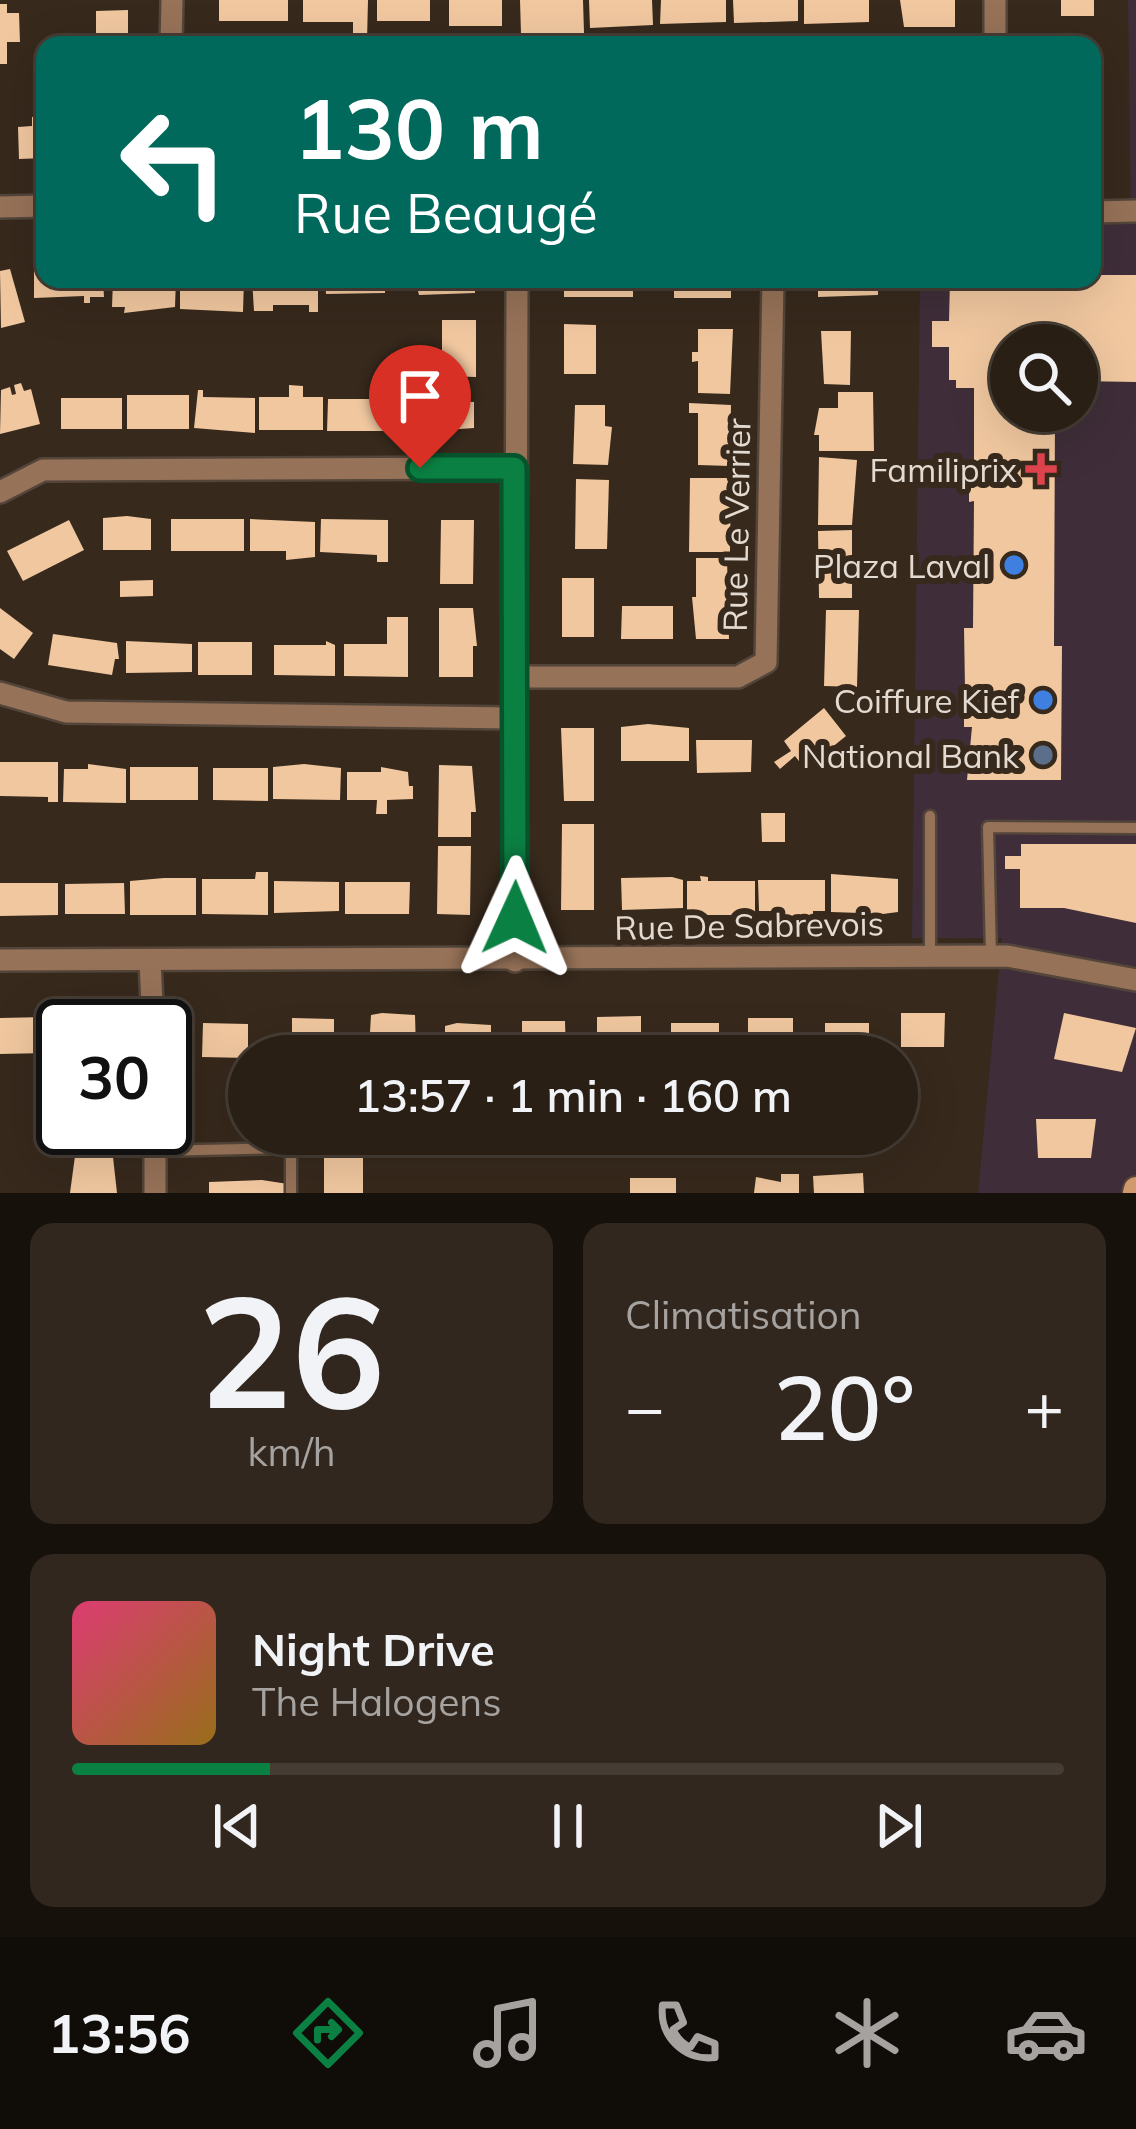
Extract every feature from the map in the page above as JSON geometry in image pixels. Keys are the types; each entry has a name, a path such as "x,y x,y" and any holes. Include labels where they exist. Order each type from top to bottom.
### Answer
{"street":[{"path":"171,36 172,0"},
{"path":"995,0 995,36"},
{"path":"0,207 36,206"},
{"path":"1101,212 1136,211"},
{"path":"515,961 518,288"},
{"name":"Rue Le Verrier","path":"517,677 738,677 766,662 773,288"},
{"path":"0,492 43,470 514,468"},
{"path":"0,694 65,712 516,718"},
{"name":"Rue De Sabrevois","path":"0,960 991,956 1136,980"},
{"path":"151,962 152,999"},
{"path":"155,1155 155,1193"}],"lane":[{"path":"930,816 930,956"},
{"path":"991,956 988,827 1136,828"},
{"path":"192,1141 291,1148 291,1193"}],"shaded area":[{"path":"1128,0 1136,0 1136,1193 978,1193 1002,938 912,938 920,288 1101,288 1101,221 1131,223"}],"building":[{"path":"219,0 288,0 288,21 219,21"},
{"path":"303,0 368,0 367,36 353,36 353,22 303,22"},
{"path":"377,0 430,0 430,21 377,21"},
{"path":"449,0 502,0 502,26 449,26"},
{"path":"520,0 583,0 584,33 521,34"},
{"path":"589,0 652,0 653,25 590,28"},
{"path":"661,0 726,0 726,22 660,24"},
{"path":"733,0 798,0 798,21 734,23"},
{"path":"804,0 869,0 869,22 804,24"},
{"path":"900,0 955,0 955,27 904,27"},
{"path":"1061,0 1094,0 1094,16 1061,16"},
{"path":"0,4 7,4 7,13 19,13 20,42 7,42 7,64 0,64"},
{"path":"128,10 128,36 87,36 96,35 96,11"},
{"path":"1101,112 1102,112 1101,159"},
{"path":"36,117 36,158 19,159 18,127 32,126"},
{"path":"34,265 36,288 104,288 104,297 90,297 90,303 84,303 84,296 34,298"},
{"path":"10,269 25,322 1,328 0,271"},
{"name":"Plaza Laval","path":"1101,275 1136,275 1136,382 1098,381 1098,324 990,324 990,432 1055,432 1054,646 1062,646 1061,780 967,780 972,727 964,727 964,716 973,716 973,688 965,688 964,628 973,628 974,501 969,502 969,488 974,488 974,388 956,388 956,380 949,380 949,347 932,347 932,321 949,321 950,288 1101,288"},
{"path":"113,288 176,288 175,307 124,313 125,307 112,307"},
{"path":"180,288 244,288 243,312 180,309"},
{"path":"253,288 318,288 318,312 309,312 309,305 273,305 273,311 254,311"},
{"path":"326,288 385,288 385,293 326,294"},
{"path":"417,288 475,288 475,293 419,295"},
{"path":"564,288 633,288 633,297 564,297"},
{"path":"674,288 731,288 731,298 674,298"},
{"path":"818,288 878,288 878,295 818,297"},
{"path":"442,320 476,320 476,377 442,376"},
{"path":"564,324 596,325 596,374 564,374"},
{"path":"698,329 733,329 730,394 698,393 698,361 692,362 692,352 698,352"},
{"path":"821,331 851,331 850,385 824,384"},
{"path":"21,383 24,391 31,389 40,424 0,434 1,390 10,387 12,395 16,394 14,385"},
{"path":"289,385 303,386 303,397 323,397 323,430 259,430 259,397 289,397"},
{"path":"198,390 203,390 203,397 255,398 255,433 194,428"},
{"path":"838,392 873,392 874,451 819,451 819,435 814,435 819,408 838,408"},
{"path":"127,395 189,395 189,429 127,429"},
{"path":"61,398 122,398 122,429 61,429"},
{"path":"328,399 388,399 388,431 327,431"},
{"path":"416,400 474,402 474,428 416,432"},
{"path":"689,403 731,405 730,466 698,465 698,413 689,413"},
{"path":"575,405 605,405 605,426 612,427 608,465 573,464"},
{"path":"819,457 857,460 852,525 818,525"},
{"path":"690,478 731,478 730,552 689,552"},
{"path":"576,479 609,480 607,549 575,549"},
{"path":"103,518 151,519 151,550 103,550"},
{"path":"171,519 244,519 244,551 171,551"},
{"path":"250,519 315,522 315,557 286,560 286,551 250,551"},
{"path":"321,519 388,520 388,562 377,562 377,555 320,552"},
{"path":"69,520 84,550 23,581 7,551"},
{"path":"441,520 474,520 473,584 440,584"},
{"path":"852,530 852,598 819,598 818,531"},
{"path":"696,558 727,558 729,639 696,639 692,597 696,597"},
{"path":"562,578 594,578 594,637 562,637"},
{"path":"153,580 153,596 120,597 120,581"},
{"path":"622,606 673,606 673,639 621,639"},
{"path":"0,608 33,633 14,659 0,649"},
{"path":"439,608 473,608 477,646 473,646 473,677 439,677"},
{"path":"826,610 859,610 857,687 824,686"},
{"path":"387,617 408,617 408,677 344,676 344,644 387,644"},
{"path":"53,634 117,643 119,659 115,659 112,675 48,665"},
{"path":"126,641 192,644 192,672 126,673"},
{"path":"326,641 335,645 335,676 274,675 274,645 326,645"},
{"path":"198,642 252,642 252,675 198,675"},
{"path":"824,708 846,736 805,769 795,756 780,769 774,762 791,751 784,741"},
{"path":"621,727 689,728 689,761 621,761"},
{"path":"561,728 594,728 594,801 564,801"},
{"path":"696,740 752,740 751,772 697,773"},
{"path":"0,762 58,762 58,802 48,802 48,797 0,796"},
{"path":"88,764 126,769 126,803 63,802 64,769 88,769"},
{"path":"439,765 472,766 476,812 471,812 471,837 438,837"},
{"path":"130,767 198,767 198,800 130,800"},
{"path":"273,767 341,768 340,800 273,799"},
{"path":"381,767 408,772 413,799 387,800 387,814 376,814 377,800 347,800 347,772 381,772"},
{"path":"213,768 268,768 268,801 213,800"},
{"path":"761,813 785,813 785,842 762,842"},
{"path":"562,824 594,824 594,910 561,910"},
{"path":"1021,844 1136,844 1136,923 1064,908 1020,908 1020,869 1005,869 1005,856 1021,856"},
{"path":"438,846 471,846 470,915 437,914"},
{"path":"256,872 268,872 268,915 202,914 202,879 255,879"},
{"path":"831,874 898,879 898,912 860,917 860,913 831,912"},
{"path":"700,876 708,881 755,881 755,915 687,915 687,881 701,881"},
{"path":"196,878 196,915 130,915 130,881"},
{"path":"621,878 683,880 683,908 622,910"},
{"path":"758,880 825,880 825,911 813,911 813,920 772,920 772,911 759,911"},
{"path":"274,881 339,882 339,911 274,913"},
{"path":"345,882 410,882 409,914 345,914"},
{"path":"0,883 58,883 58,915 0,916"},
{"path":"124,883 125,914 65,914 65,884"},
{"path":"901,1013 945,1013 944,1047 918,1047 918,1035 901,1035"},
{"path":"1064,1013 1136,1028 1122,1072 1054,1059"},
{"path":"371,1015 415,1015 416,1035 370,1035"},
{"path":"641,1016 641,1035 597,1035 597,1017"},
{"path":"36,1017 36,1053 0,1054 0,1018"},
{"path":"292,1018 334,1019 334,1035 292,1035"},
{"path":"748,1018 793,1018 793,1035 748,1035"},
{"path":"522,1021 565,1021 565,1035 522,1035"},
{"path":"203,1023 248,1024 248,1035 228,1035 228,1058 202,1057"},
{"path":"671,1023 719,1023 719,1035 671,1035"},
{"path":"825,1023 869,1023 869,1035 825,1035"},
{"path":"491,1025 491,1035 445,1035 445,1026"},
{"path":"1036,1119 1096,1119 1091,1158 1038,1158"},
{"path":"324,1155 363,1155 363,1193 324,1193"},
{"path":"75,1156 113,1157 117,1193 70,1193"},
{"path":"863,1173 864,1193 814,1193 813,1176"},
{"path":"781,1174 799,1174 799,1193 754,1193 756,1177 781,1182"},
{"path":"630,1178 676,1178 676,1193 630,1193"},
{"path":"209,1182 288,1184 288,1193 209,1193"}],"place":[{"name":"Familiprix","path":"1041,469"},
{"name":"Plaza Laval","path":"1014,565"},
{"name":"Coiffure Kief","path":"1043,700"},
{"name":"National Bank","path":"1043,755"}],"route":[{"path":"420,468 514,468 515,918"}]}
